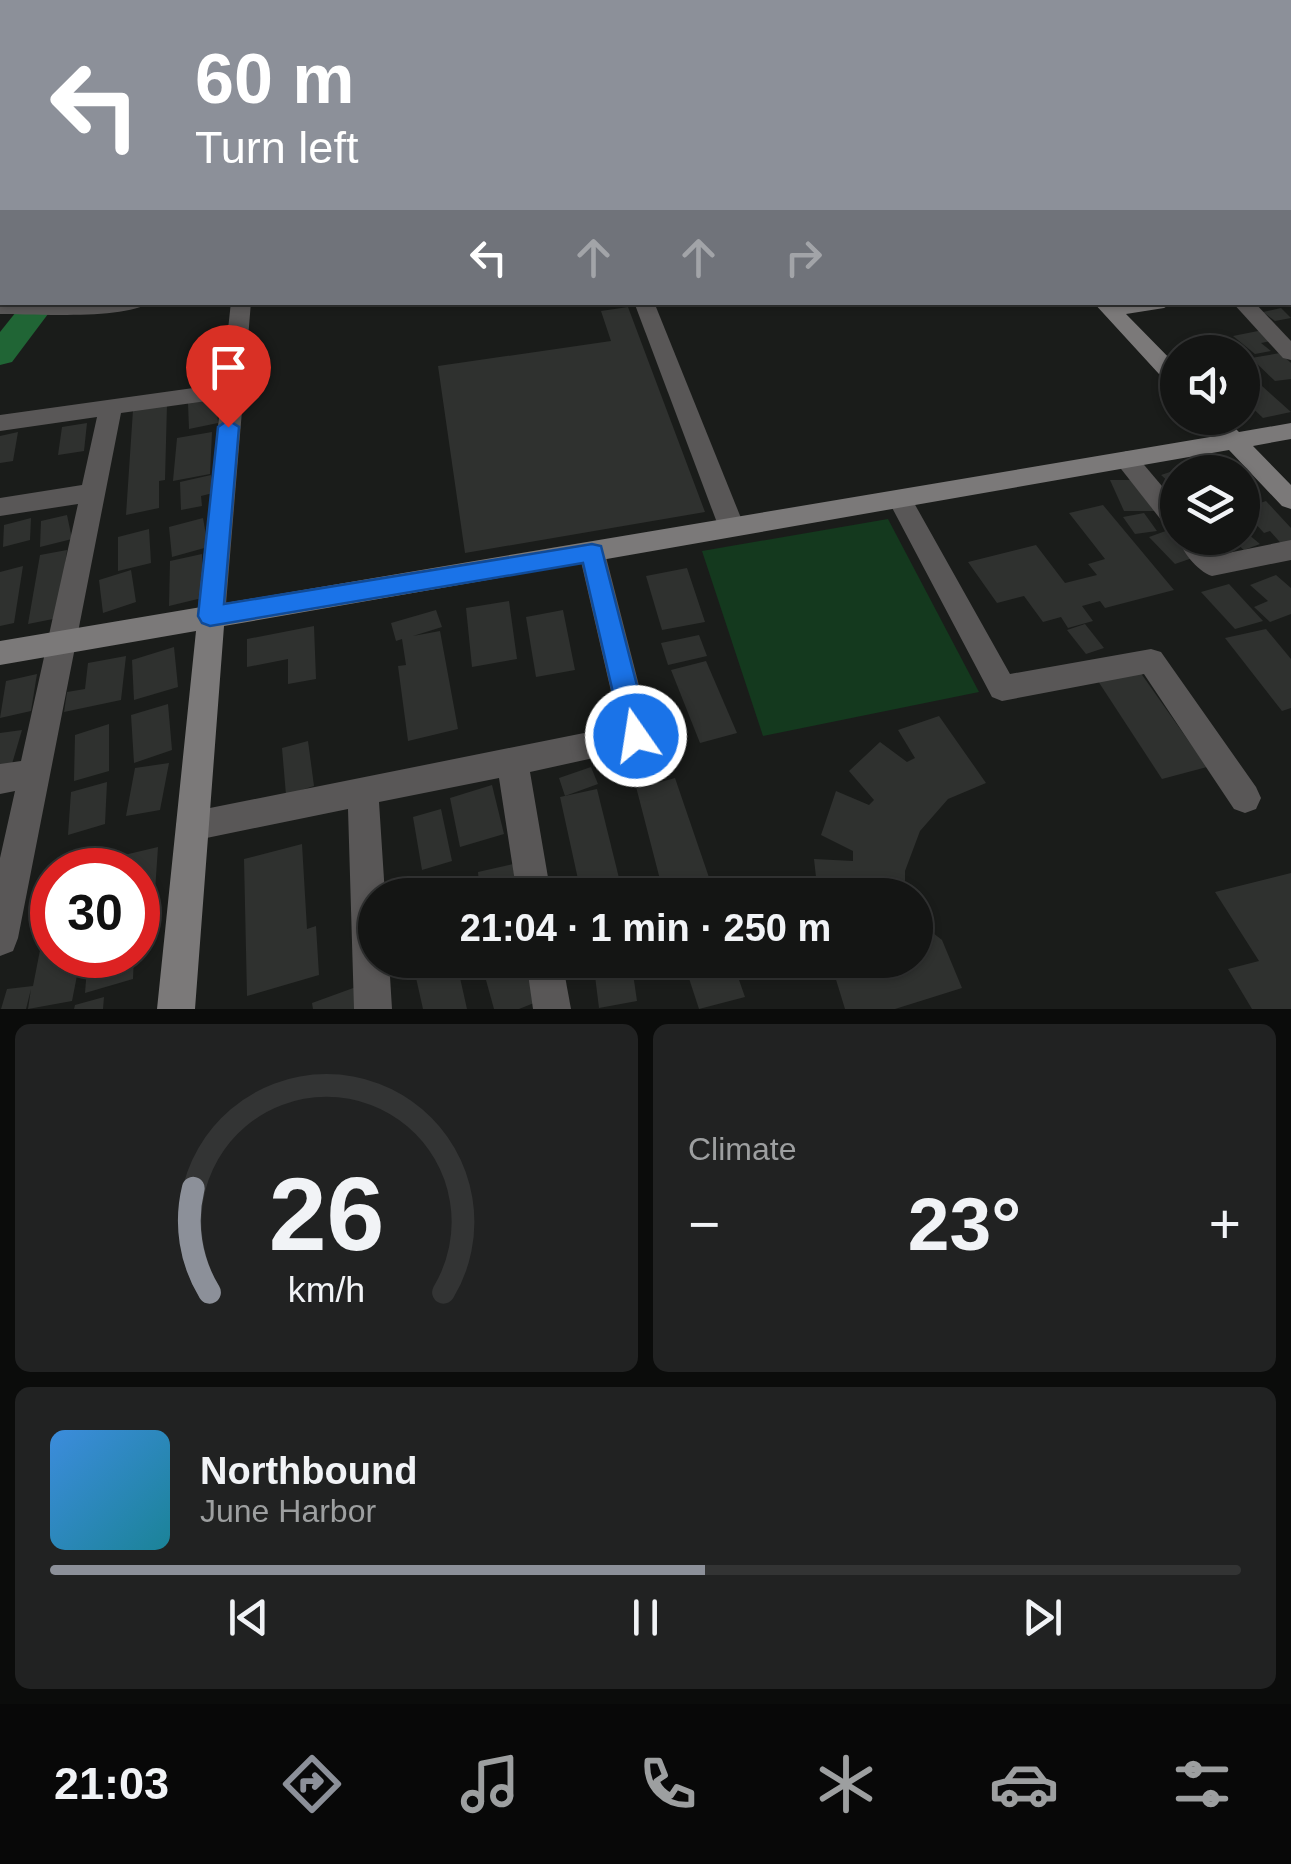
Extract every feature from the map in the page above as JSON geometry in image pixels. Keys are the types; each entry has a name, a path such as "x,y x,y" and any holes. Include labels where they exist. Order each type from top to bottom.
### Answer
{"street":[{"path":"7,308 101,305"},
{"path":"176,1009 241,305"},
{"path":"645,305 732,528"},
{"path":"1245,305 1289,349"},
{"path":"1107,306 1160,362"},
{"path":"0,423 232,390"},
{"path":"0,938 111,406"},
{"path":"0,653 1291,431"},
{"path":"1228,435 1291,500"},
{"path":"1126,459 1160,501"},
{"path":"0,506 91,493"},
{"path":"900,500 1002,688 1151,661 1244,798"},
{"path":"1203,555 1212,566 1291,550"},
{"path":"192,825 513,764 636,736 592,553"},
{"path":"513,764 531,878"},
{"path":"0,780 34,773"},
{"path":"363,793 373,1009"},
{"path":"547,978 552,1009"}],"green space":[{"path":"888,519 979,692 763,736 702,551"}],"building":[{"path":"628,307 705,512 465,553 438,366 611,341 601,311"},
{"path":"1281,308 1291,318 1275,321 1263,312"},
{"path":"1263,330 1275,340 1261,343 1271,351 1260,353 1260,335 1238,335"},
{"path":"1280,353 1291,363 1291,379 1275,381 1260,367 1260,356"},
{"path":"1260,384 1291,412 1263,418 1260,415"},
{"path":"216,397 218,423 189,429 188,403"},
{"path":"167,404 165,480 159,481 159,508 126,515 133,410"},
{"path":"87,423 84,451 58,455 62,427"},
{"path":"18,432 13,461 0,463 0,436"},
{"path":"212,432 210,474 173,481 177,438"},
{"path":"211,475 213,493 201,496 202,506 181,510 180,482"},
{"path":"1110,480 1143,480 1158,511 1124,511"},
{"path":"1266,501 1291,528 1291,548 1286,549 1270,531 1264,533 1260,529 1260,503"},
{"path":"1103,505 1174,590 1105,608 1100,601 1082,606 1093,621 1068,628 1061,617 1043,622 1024,596 997,603 968,562 1036,545 1065,583 1097,575 1088,564 1105,559 1069,513"},
{"path":"1144,513 1157,531 1135,534 1123,517"},
{"path":"67,515 72,539 40,547 41,521"},
{"path":"31,518 30,540 3,547 4,525"},
{"path":"203,518 208,547 172,557 169,527"},
{"path":"149,529 151,563 118,571 118,537"},
{"path":"1160,533 1160,548 1149,537"},
{"path":"67,550 58,618 28,624 40,555"},
{"path":"202,554 202,598 169,606 170,561"},
{"path":"1166,555 1201,555 1175,564"},
{"path":"23,566 14,623 0,626 0,572"},
{"path":"687,568 705,622 662,630 646,576"},
{"path":"131,570 136,602 103,613 99,580"},
{"path":"1276,575 1291,588 1291,614 1270,622 1254,607 1268,601 1250,585"},
{"path":"1229,584 1263,621 1235,629 1201,592"},
{"path":"509,601 517,659 472,667 466,608"},
{"path":"436,610 442,627 413,636 440,631 458,729 408,741 398,666 406,665 402,639 396,641 391,623"},
{"path":"563,610 575,670 536,677 526,617"},
{"path":"1085,624 1104,648 1086,654 1067,630"},
{"path":"314,626 316,679 288,684 288,659 247,667 247,639"},
{"path":"1266,629 1291,659 1291,708 1282,711 1225,638"},
{"path":"699,635 707,656 668,665 661,643"},
{"path":"174,647 178,687 134,700 132,660"},
{"path":"126,656 121,700 64,712 67,692 85,689 88,663"},
{"path":"706,661 737,733 700,743 671,670"},
{"path":"1140,672 1207,767 1162,779 1098,681"},
{"path":"37,674 31,711 0,718 6,681"},
{"path":"168,704 172,750 134,763 131,715"},
{"path":"939,716 986,783 948,799 920,831 905,878 816,878 814,859 853,861 853,851 821,835 836,791 869,805 874,800 849,771 880,742 907,762 915,758 898,730"},
{"path":"109,724 109,771 74,781 75,735"},
{"path":"22,730 9,774 0,776 0,733"},
{"path":"308,741 314,786 286,795 282,748"},
{"path":"621,754 630,769 618,775 610,759"},
{"path":"649,758 657,783 675,778 709,878 660,878 633,762"},
{"path":"169,763 160,810 126,816 135,768"},
{"path":"591,767 598,784 565,796 559,778"},
{"path":"107,782 105,824 68,835 71,792"},
{"path":"492,785 504,834 460,847 450,798"},
{"path":"597,789 619,878 578,878 560,797"},
{"path":"441,809 452,861 422,870 413,817"},
{"path":"302,844 307,929 316,926 319,975 247,996 244,859"},
{"path":"513,864 515,878 479,878 478,872"},
{"path":"1291,873 1291,1009 1252,1009 1228,969 1259,961 1215,892"},
{"path":"933,933 942,940 962,988 895,1009 845,1009 836,978 933,978"},
{"path":"35,978 76,978 72,1001 28,1009 31,989 26,1009 1,1009 7,989 33,986"},
{"path":"86,978 133,978 133,979 85,993"},
{"path":"416,978 460,978 467,1009 423,1009"},
{"path":"485,978 532,978 539,1001 519,1009 494,1009"},
{"path":"595,978 634,978 637,1001 599,1008"},
{"path":"689,978 738,978 745,997 699,1009"},
{"path":"356,987 359,1009 313,1009 312,1003"},
{"path":"104,997 103,1009 74,1009 75,1005"}],"waterway":[{"path":"0,354 39,305"}],"route":[{"path":"228,427 210,616 592,553 636,736"}]}
